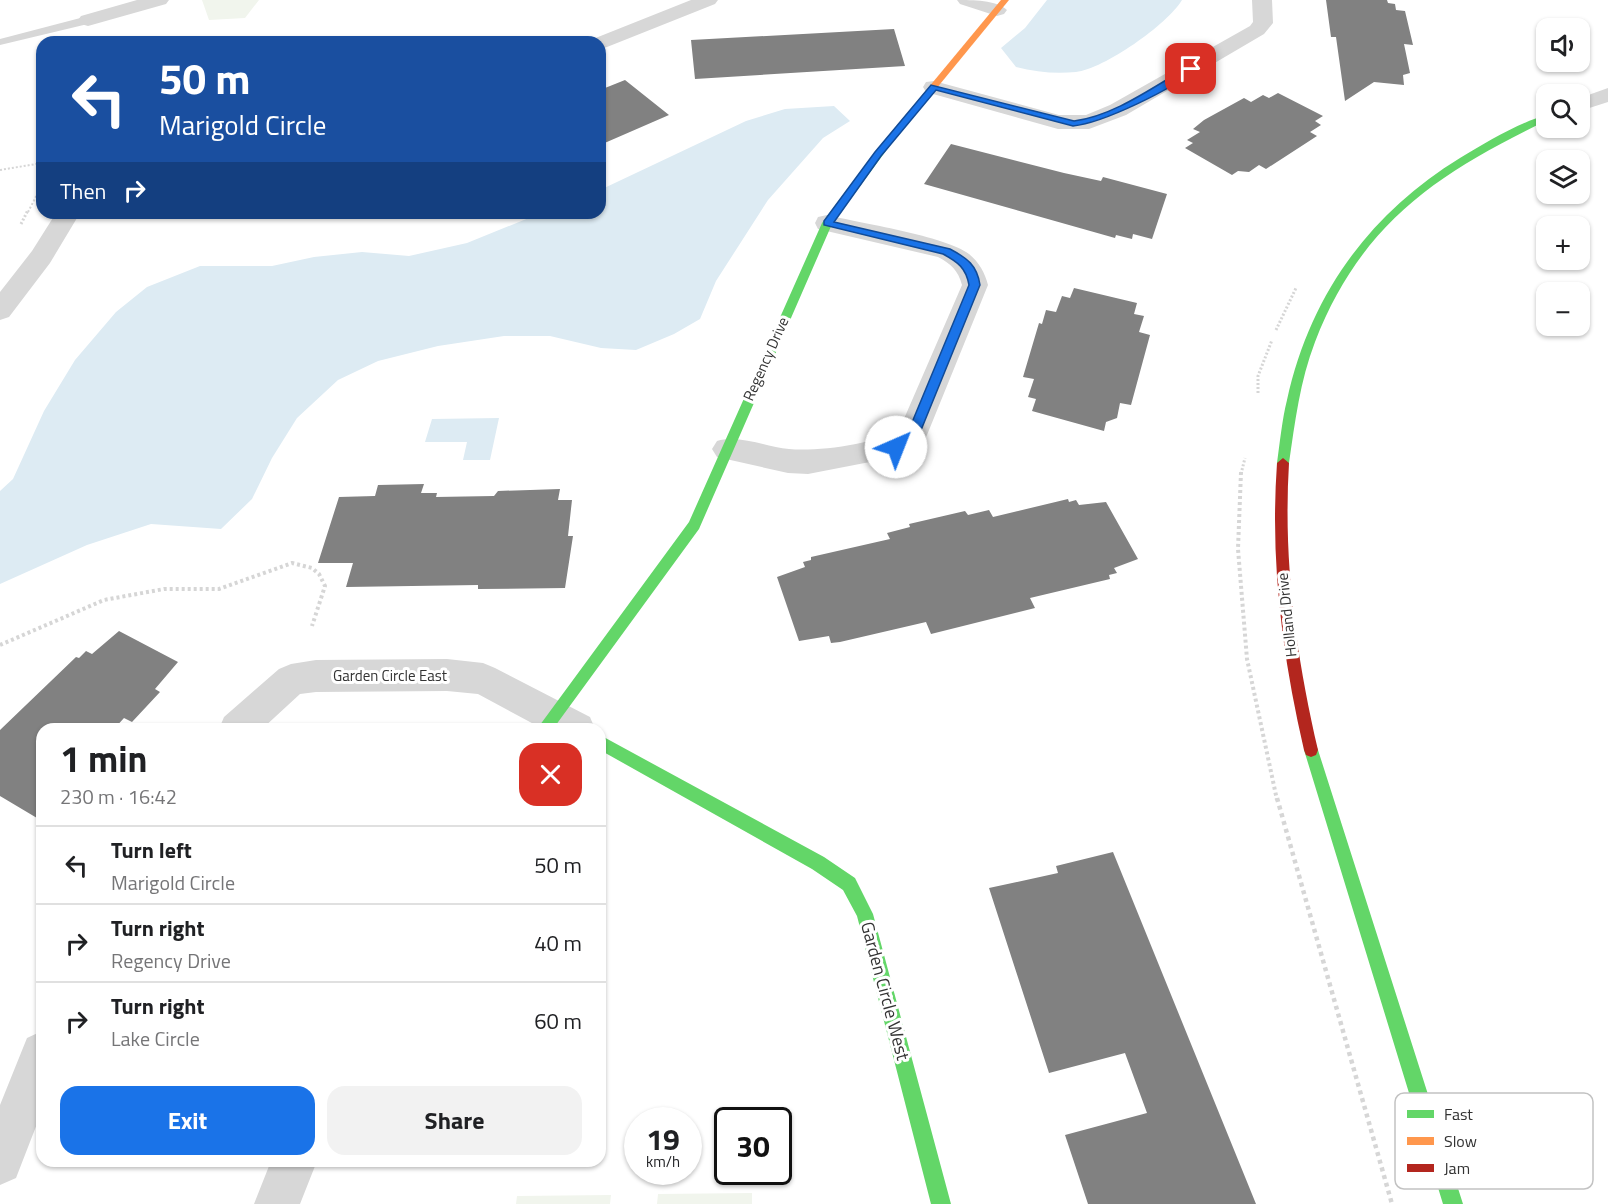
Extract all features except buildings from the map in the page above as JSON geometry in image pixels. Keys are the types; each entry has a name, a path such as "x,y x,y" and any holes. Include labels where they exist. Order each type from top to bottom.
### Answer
{"street":[{"path":"93,36 83,13 159,0"},
{"path":"606,41 708,0"},
{"path":"967,0 1001,5"},
{"path":"934,87 1058,122 1089,122 1118,110 1257,30 1263,23 1262,0"},
{"name":"Regency Drive","path":"559,723 694,525 827,223 878,154 1001,5"},
{"path":"1590,101 1608,94"},
{"name":"Holland Drive","path":"1418,1093 1332,819 1311,746 1291,655 1282,578 1281,534 1287,435 1299,368 1315,331 1337,286 1385,218 1461,158 1498,138 1536,122"},
{"path":"0,311 41,257 64,219"},
{"path":"727,449 808,462 896,447 912,435 975,285 972,271 961,259 946,251 827,223"},
{"name":"Garden Circle East","path":"244,723 291,680 316,676 447,675 483,679 555,723"},
{"name":"Garden Circle West","path":"606,745 818,862 849,884 865,914 941,1204"},
{"path":"0,1162 36,1069"},
{"path":"277,1204 292,1167"},
{"name":"Holland Drive","path":"1448,1189 1453,1204"}],"lane":[{"path":"4,42 83,13"}],"path":[{"path":"0,170 36,164"},
{"path":"17,230 36,196"},
{"path":"0,645 104,600 164,589 219,590 292,563 312,568 320,574 325,586 312,626"}],"shaded area":[{"path":"202,0 259,0 245,18 209,20"},
{"path":"1047,0 1182,0 1175,10 1150,33 1118,54 1088,69 1053,73 1016,67 1001,48 1025,28"},
{"path":"834,106 850,121 823,138 768,200 716,281 700,319 674,334 636,350 601,348 550,336 504,336 438,346 378,361 338,380 297,418 272,458 252,499 221,529 151,524 87,545 0,584 0,491 13,479 44,411 75,360 116,312 147,287 200,266 272,266 314,257 362,252 409,256 467,243 526,219 606,219 606,187 746,121 785,109"},
{"path":"499,418 490,460 463,460 467,442 425,442 432,419"},
{"path":"752,1193 752,1204 657,1204 658,1194"},
{"path":"611,1195 610,1204 516,1204 517,1196"}],"traffic: fast":[{"path":"1283,463 1293,400 1308,343 1331,293 1360,249 1396,210 1439,175 1489,145 1536,123"},
{"path":"548,723 694,525 827,223 883,148"},
{"path":"606,745 818,863 849,884 865,914 941,1204"},
{"path":"1311,750 1418,1093"},
{"path":"1448,1189 1453,1204"}],"traffic: slow":[{"path":"883,148 1005,0"}],"traffic: jam":[{"path":"1283,463 1280,535 1285,608 1296,679 1311,750"}],"route":[{"path":"896,447 912,435 975,285 972,271 961,259 946,251 827,223 878,154 934,87 1058,122 1073,124 1089,122 1118,110 1191,69"}]}
